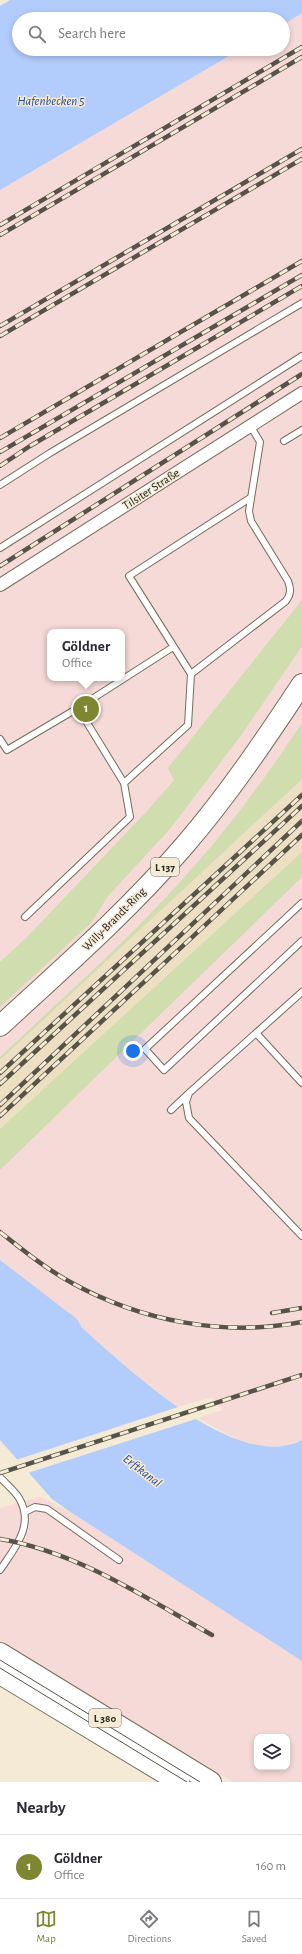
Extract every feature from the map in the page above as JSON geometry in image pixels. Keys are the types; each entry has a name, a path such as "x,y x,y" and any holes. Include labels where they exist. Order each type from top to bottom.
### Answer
{"main road":[{"name":"Willy-Brandt-Ring","path":"0,1026 90,943 145,889 184,845 261,746 302,684"},
{"name":"L 380","path":"0,1654 211,1782"},
{"name":"L 380","path":"0,1674 179,1782"}],"street":[{"name":"Tilsiter Straße","path":"0,585 302,392"}],"lane":[{"path":"0,485 50,453 302,303"},
{"path":"0,548 302,356"},
{"path":"190,674 286,601 290,595 291,588 288,581 251,521 249,511 250,498 260,442 250,425"},
{"path":"284,441 302,430"},
{"path":"124,783 188,725 190,674 129,576 250,498"},
{"path":"125,678 173,647"},
{"path":"0,739 7,750 120,681"},
{"path":"25,917 130,817 124,783 78,708"},
{"path":"302,903 145,1049 164,1070 302,941"},
{"path":"171,1110 302,992"},
{"path":"256,1033 302,1083"},
{"path":"189,1093 186,1102 189,1118 302,1236"},
{"path":"0,1477 19,1497 25,1512 25,1528 20,1542 0,1570"},
{"path":"25,1512 35,1507 47,1509 119,1560"}],"shaded area":[{"path":"302,13 302,1440 284,1446 260,1446 238,1440 198,1418 223,1410 212,1397 178,1407 141,1380 82,1328 77,1319 0,1260 0,190 229,56 290,56 290,21"},
{"path":"302,779 302,852 0,1129 0,1060"},
{"path":"40,1497 69,1511 302,1661 302,1782 233,1782 0,1641 0,1508"}],"green space":[{"path":"302,600 302,646 242,734 170,829 108,896 91,923 0,1007 0,962 28,936 147,811 174,780 168,768"},
{"path":"302,723 302,779 0,1060 0,1057 104,960 179,884 242,808"},
{"path":"302,852 302,877 0,1170 0,1129"}],"water":[{"name":"Hafenbecken 5","path":"10,0 302,0 302,13 290,21 290,12 12,12 12,56 229,56 0,190 0,6"},
{"name":"Erftkanal","path":"0,1260 77,1319 82,1328 127,1367 185,1412 216,1430 247,1442 276,1447 302,1440 302,1661 52,1499 0,1440"}],"pier":[{"path":"181,1406 199,1418 28,1473 16,1460"}],"tram line":[{"path":"0,1660 200,1782"},
{"path":"0,1668 187,1782"}],"railway":[{"path":"290,54 302,47"},
{"path":"0,225 287,56"},
{"path":"0,235 302,57"},
{"path":"0,326 302,149"},
{"path":"0,336 302,159"},
{"path":"0,438 302,261"},
{"path":"0,452 302,275"},
{"path":"0,466 30,446 302,286"},
{"path":"0,566 302,374"},
{"path":"0,1073 302,795"},
{"path":"0,1084 302,806"},
{"path":"0,1105 302,821"},
{"path":"0,1116 302,835"},
{"path":"0,1232 62,1278 98,1296 155,1316 213,1326 243,1328 302,1322"},
{"path":"272,1313 302,1308"},
{"path":"0,1473 302,1375"},
{"path":"0,1539 28,1545 83,1565 135,1591 212,1635"}],"place":[{"name":"Göldner","path":"86,709"}]}
